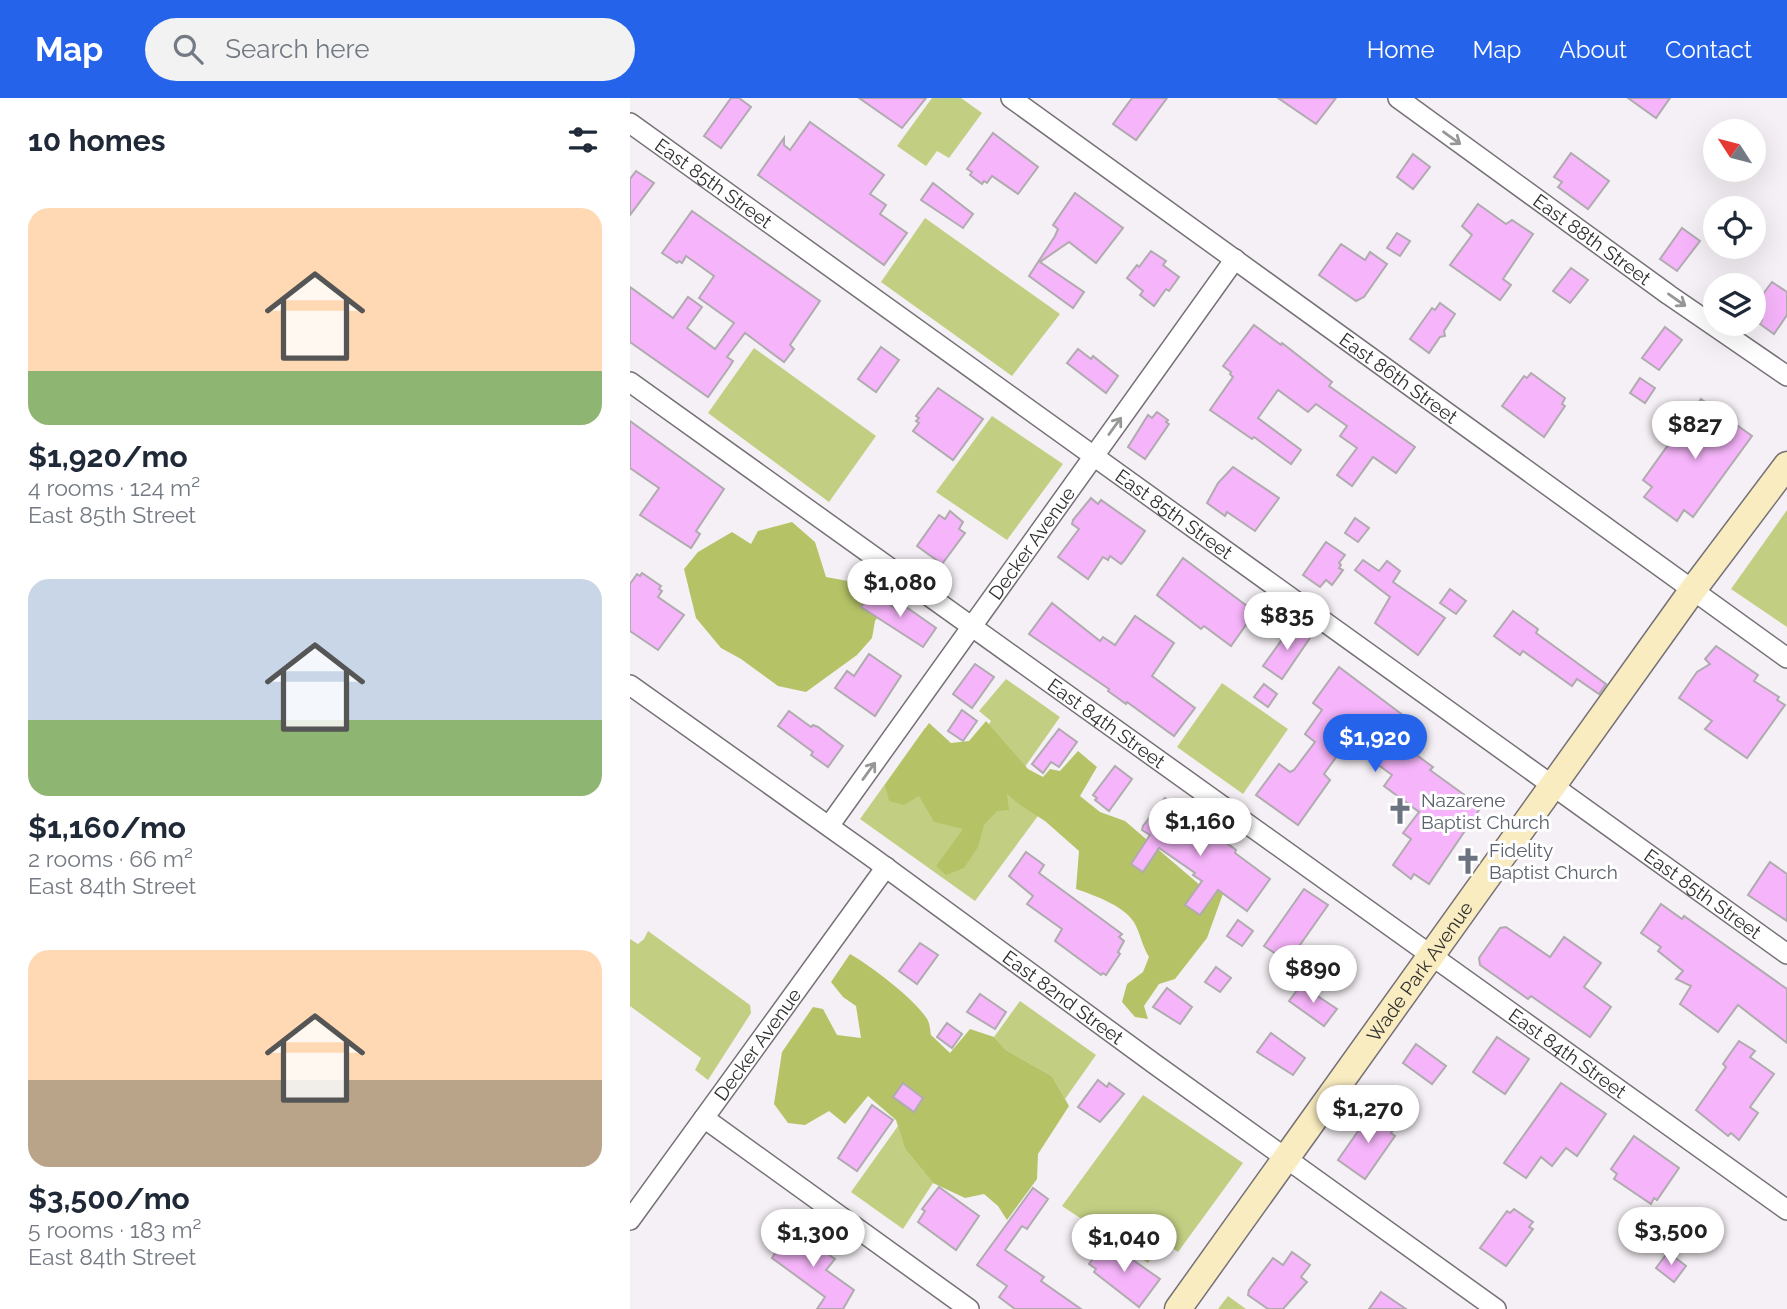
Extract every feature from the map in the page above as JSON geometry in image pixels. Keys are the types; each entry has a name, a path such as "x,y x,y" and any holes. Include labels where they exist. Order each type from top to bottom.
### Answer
{"street":[{"name":"East 86th Street","path":"1011,98 1787,658"},
{"name":"East 88th Street","path":"1398,98 1679,302 1787,376"},
{"name":"East 85th Street","path":"630,123 1787,954"},
{"name":"Decker Avenue","path":"829,826 1235,259"},
{"name":"East 84th Street","path":"630,382 1787,1210"},
{"name":"Wade Park Avenue","path":"1178,1309 1692,591 1787,465"},
{"name":"East 82nd Street","path":"630,685 1496,1309"},
{"name":"Decker Avenue","path":"630,1220 886,867"},
{"path":"704,1118 969,1309"}],"green space":[{"path":"932,98 961,98 982,113 949,158 937,151 926,166 897,146"},
{"path":"925,218 1060,314 1012,376 881,282"},
{"path":"754,348 876,436 829,502 708,413"},
{"path":"992,416 1063,464 1007,540 936,492"},
{"path":"1787,510 1787,627 1731,589"},
{"path":"792,522 815,542 826,577 864,584 891,597 875,621 872,638 857,655 806,692 778,686 721,648 696,618 684,569 698,552 732,532 751,544 758,531"},
{"path":"1006,679 1060,717 1020,774 1052,797 975,901 860,819 925,728 951,747 975,743 991,721 979,711"},
{"path":"1222,683 1288,729 1243,794 1177,747"},
{"path":"986,721 1028,769 1043,777 1050,769 1060,771 1078,751 1097,767 1080,796 1100,812 1125,821 1201,886 1224,891 1207,938 1175,979 1159,984 1144,1006 1148,1019 1135,1017 1122,1002 1127,984 1143,972 1149,957 1136,926 1126,913 1118,908 1101,898 1076,889 1079,851 1045,821 1007,794 1009,810 997,811 984,825 978,847 964,868 946,875 936,866 963,829 934,822 919,796 904,805 889,801 885,785 929,723 951,743 969,741"},
{"path":"648,931 750,1005 751,1013 708,1080 695,1070 701,1058 630,1006 630,939 638,944"},
{"path":"850,954 913,1002 928,1021 931,1035 950,1053 970,1029 994,1037 1006,1050 1052,1076 1069,1106 1038,1154 1037,1179 1007,1220 998,1206 984,1194 965,1198 933,1183 905,1149 896,1120 868,1096 845,1124 829,1111 805,1125 788,1123 774,1104 782,1052 813,1007 823,1009 837,1035 861,1038 856,1006 843,997 831,982"},
{"path":"1020,1001 1096,1055 1065,1099 1052,1076 1006,1050 994,1037"},
{"path":"1143,1095 1243,1163 1178,1252 1163,1242 1148,1263 1062,1206"},
{"path":"898,1126 905,1149 933,1183 903,1229 851,1192"},
{"path":"1228,1296 1246,1309 1218,1309"}],"building":[{"path":"731,98 739,98 751,107 721,148 704,136"},
{"path":"859,98 926,98 902,128"},
{"path":"1132,98 1167,98 1136,140 1113,124"},
{"path":"1278,98 1336,98 1316,124"},
{"path":"1628,98 1670,98 1656,118"},
{"path":"810,122 884,175 870,194 886,205 880,214 907,233 884,265 758,175 784,138 784,145 790,150"},
{"path":"993,133 1038,167 1018,194 992,176 987,183 984,181 982,184 970,175 972,172 967,169"},
{"path":"1571,153 1609,181 1588,209 1558,187 1562,182 1554,177"},
{"path":"1413,154 1430,167 1413,189 1397,177"},
{"path":"636,171 654,183 630,215 630,179"},
{"path":"933,183 973,214 963,228 921,200"},
{"path":"1075,193 1123,228 1096,263 1069,242 1040,262 1084,292 1073,308 1029,276 1055,236 1058,229 1053,225"},
{"path":"1478,204 1506,224 1512,220 1533,234 1503,279 1511,285 1500,300 1450,265 1472,235 1462,226"},
{"path":"692,211 820,301 790,345 794,349 784,362 745,333 727,357 733,361 708,397 630,342 630,287 673,318 688,297 702,307 687,328 715,349 734,323 699,298 714,276 686,256 682,263 677,263 662,253"},
{"path":"1682,228 1700,241 1677,271 1660,259"},
{"path":"1397,233 1410,241 1400,256 1387,248"},
{"path":"1341,244 1365,260 1370,252 1387,264 1364,297 1356,301 1319,275"},
{"path":"1151,251 1166,261 1163,265 1179,277 1154,306 1140,295 1143,291 1127,278"},
{"path":"1571,268 1588,280 1570,303 1553,291"},
{"path":"1772,282 1787,292 1787,315 1774,334 1766,328 1766,290"},
{"path":"1440,303 1455,314 1444,331 1445,336 1440,337 1429,353 1410,339 1432,308 1435,310"},
{"path":"1254,325 1332,382 1329,386 1415,447 1396,473 1373,457 1352,486 1337,475 1357,448 1340,436 1347,426 1316,404 1308,412 1278,390 1258,418 1301,450 1291,464 1210,410 1233,377 1223,366"},
{"path":"1665,327 1682,340 1659,370 1642,358"},
{"path":"881,347 899,360 876,392 858,379"},
{"path":"1078,349 1091,359 1093,356 1118,376 1106,393 1067,363"},
{"path":"1531,373 1565,398 1562,404 1565,406 1544,437 1502,406 1524,376 1527,378"},
{"path":"1640,378 1655,388 1645,403 1630,393"},
{"path":"938,388 983,419 953,460 913,431 919,423 916,416"},
{"path":"1701,399 1752,436 1693,517 1684,510 1677,521 1644,497 1652,487 1643,480"},
{"path":"1157,412 1168,420 1166,422 1169,424 1145,459 1128,447 1148,415 1152,418"},
{"path":"630,421 724,489 696,531 700,534 691,548 640,515 659,488 630,468"},
{"path":"1233,467 1279,498 1255,531 1227,512 1225,516 1207,503 1218,483"},
{"path":"1091,498 1098,504 1101,500 1145,531 1121,564 1110,556 1108,560 1103,557 1088,579 1058,557 1079,529 1072,524 1073,520"},
{"path":"950,511 963,522 959,529 965,533 942,564 917,546 939,515 945,519"},
{"path":"1355,518 1369,528 1358,542 1345,533"},
{"path":"1326,542 1345,555 1339,563 1339,568 1343,570 1332,585 1326,580 1320,587 1303,575"},
{"path":"1183,558 1255,612 1231,646 1204,626 1201,629 1157,595"},
{"path":"1363,560 1379,571 1387,561 1400,571 1393,582 1445,618 1418,655 1375,623 1390,597 1355,570"},
{"path":"642,573 661,586 659,589 662,591 658,597 684,615 658,650 630,631 630,584 637,574 640,576"},
{"path":"1450,589 1466,601 1456,614 1440,603"},
{"path":"873,592 899,611 902,604 936,628 923,647 861,607"},
{"path":"1052,603 1100,641 1103,637 1115,645 1135,616 1174,643 1152,676 1195,708 1174,736 1029,634"},
{"path":"1513,611 1538,629 1536,633 1606,684 1599,694 1577,679 1572,686 1523,651 1520,655 1494,636"},
{"path":"1300,626 1312,635 1282,679 1263,666 1288,631 1294,635"},
{"path":"1716,646 1758,675 1754,681 1779,697 1777,700 1785,705 1747,758 1705,729 1712,721 1679,698 1697,672 1710,664 1705,659"},
{"path":"869,654 901,676 875,716 835,688 847,671 854,676"},
{"path":"975,664 994,677 972,708 953,694"},
{"path":"1339,667 1408,719 1396,740 1433,767 1430,770 1481,807 1429,884 1414,874 1411,879 1393,865 1411,839 1403,833 1419,812 1384,786 1392,775 1347,742 1324,774 1330,780 1298,825 1256,795 1279,764 1290,772 1294,770 1315,742 1305,734 1322,710 1313,703"},
{"path":"1264,684 1277,694 1268,707 1254,697"},
{"path":"962,710 977,721 963,741 948,731"},
{"path":"789,711 811,727 818,727 843,746 828,767 778,726"},
{"path":"1059,729 1077,742 1059,767 1051,762 1043,773 1032,764"},
{"path":"1115,766 1132,779 1109,811 1095,800 1097,798 1093,795"},
{"path":"1165,798 1236,850 1235,853 1270,879 1247,911 1218,890 1200,915 1185,905 1202,881 1159,848 1143,872 1131,864 1150,835 1142,830 1143,826"},
{"path":"1026,852 1044,865 1039,873 1122,934 1119,937 1124,941 1118,952 1120,954 1106,975 1101,975 1055,941 1062,929 1027,904 1033,896 1009,876"},
{"path":"1770,862 1787,874 1787,921 1748,895"},
{"path":"1304,889 1328,905 1288,962 1264,946"},
{"path":"1661,904 1682,919 1684,916 1787,989 1787,1043 1738,1005 1718,1032 1680,1004 1691,986 1676,979 1683,971 1658,951 1661,947 1641,933"},
{"path":"1238,920 1253,931 1242,946 1227,936"},
{"path":"1506,927 1550,957 1564,937 1601,963 1584,987 1611,1007 1590,1037 1531,996 1528,999 1480,965 1479,958 1500,928"},
{"path":"920,943 938,955 917,984 899,971"},
{"path":"1216,967 1231,978 1220,992 1205,982"},
{"path":"1301,985 1337,1009 1324,1026 1289,1001"},
{"path":"1167,988 1192,1007 1180,1024 1153,1007"},
{"path":"980,994 1006,1012 995,1029 967,1012"},
{"path":"947,1023 962,1034 952,1048 937,1037"},
{"path":"1271,1033 1305,1058 1293,1075 1257,1052"},
{"path":"1497,1037 1529,1059 1505,1094 1473,1072"},
{"path":"1739,1041 1755,1051 1750,1057 1774,1074 1750,1107 1758,1113 1739,1140 1731,1133 1728,1136 1696,1110 1726,1067 1723,1064"},
{"path":"1416,1044 1446,1066 1432,1084 1403,1063"},
{"path":"1098,1080 1107,1087 1109,1083 1124,1094 1100,1122 1078,1107"},
{"path":"903,1083 923,1098 914,1112 893,1097"},
{"path":"1561,1083 1606,1114 1577,1156 1566,1148 1552,1166 1541,1157 1526,1178 1504,1163"},
{"path":"872,1105 893,1120 857,1171 838,1158"},
{"path":"1380,1113 1396,1125 1391,1133 1395,1136 1365,1179 1338,1160 1368,1117 1374,1122"},
{"path":"1634,1136 1679,1168 1657,1200 1654,1198 1651,1204 1614,1179 1617,1174 1611,1169"},
{"path":"939,1187 979,1216 956,1250 918,1222 925,1211 922,1209"},
{"path":"1033,1188 1048,1199 1027,1229 1022,1226 1005,1250 1044,1277 1041,1281 1081,1309 1015,1309 999,1297 1007,1286 977,1265"},
{"path":"1514,1209 1533,1222 1529,1227 1533,1229 1506,1266 1480,1248 1507,1211 1510,1213"},
{"path":"795,1226 812,1238 809,1241 835,1259 826,1270 854,1290 843,1309 817,1309 825,1297 772,1258 779,1247 779,1241 785,1240"},
{"path":"1103,1245 1110,1250 1113,1246 1160,1279 1139,1307 1094,1272 1096,1269 1089,1264"},
{"path":"1292,1252 1310,1265 1301,1277 1307,1282 1283,1309 1268,1309 1248,1295 1249,1290 1273,1258 1283,1265"},
{"path":"1668,1252 1686,1266 1674,1282 1656,1268"},
{"path":"1381,1292 1406,1309 1369,1309"}],"place":[{"name":"Nazarene Baptist Church","path":"1400,811"},
{"name":"Fidelity Baptist Church","path":"1468,861"}]}
